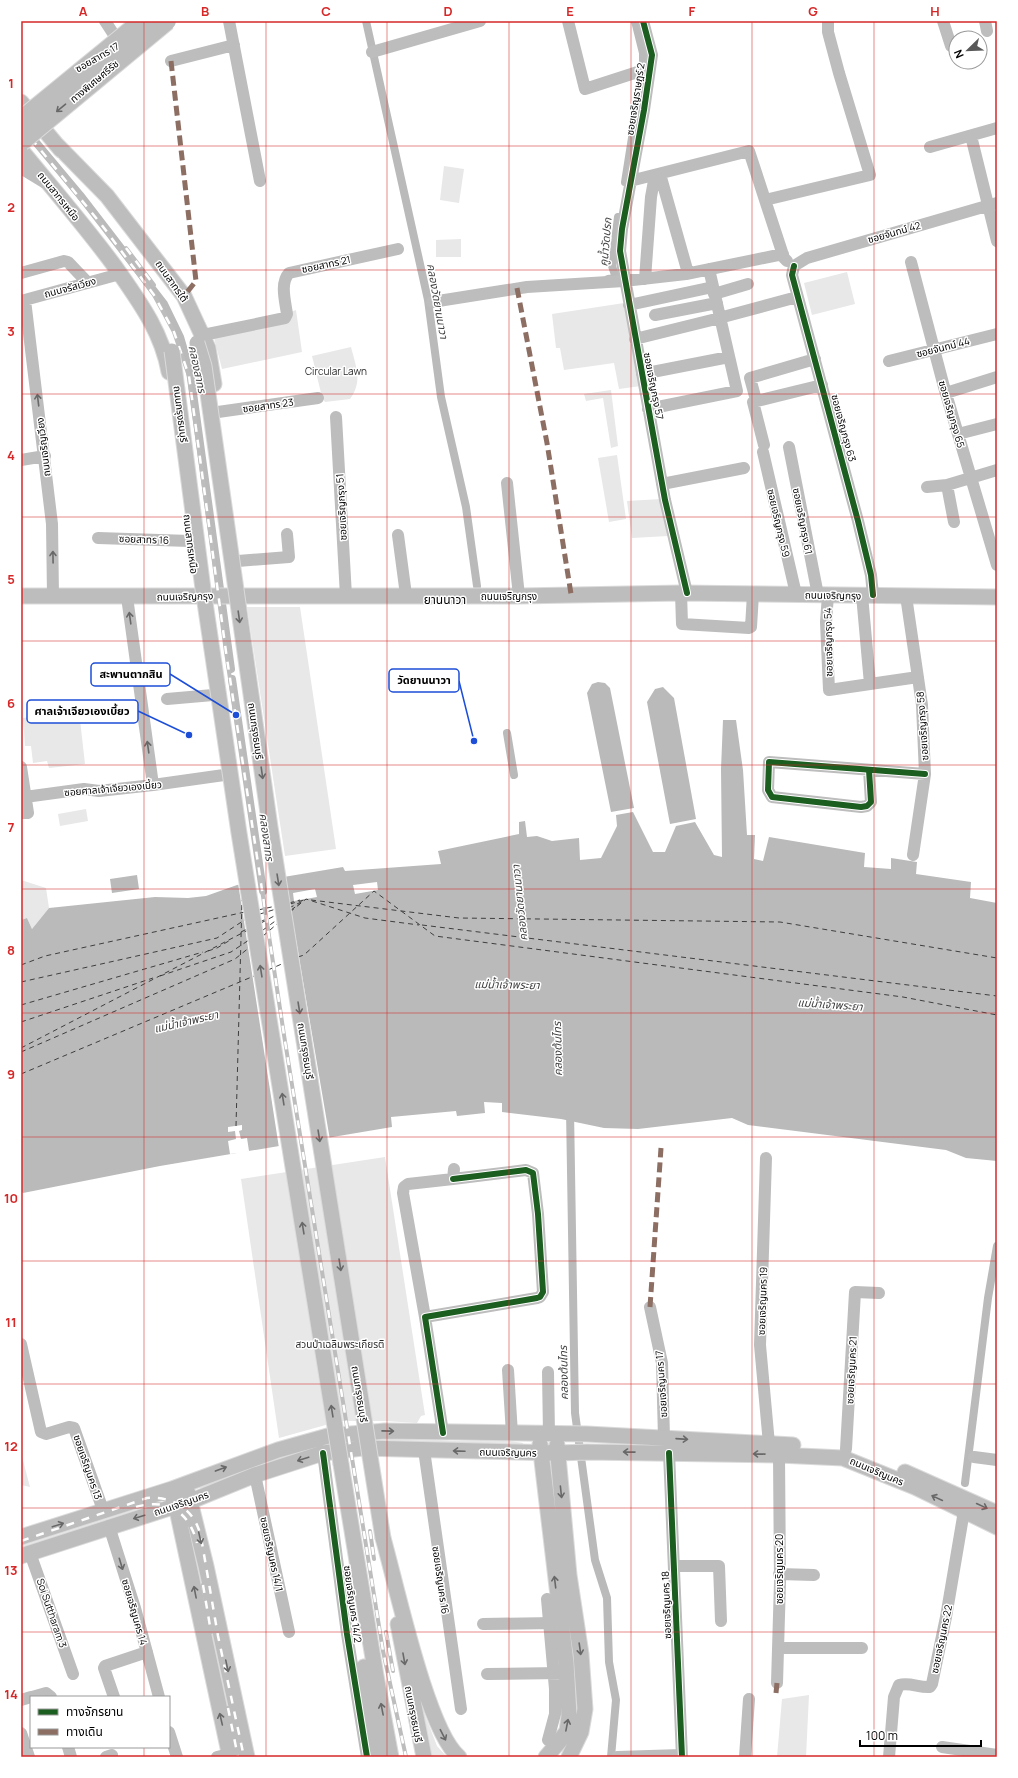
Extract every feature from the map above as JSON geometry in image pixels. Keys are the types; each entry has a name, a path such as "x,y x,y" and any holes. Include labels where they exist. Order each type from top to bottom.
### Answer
{"highway":[{"name":"ทางพิเศษศรีรัช","path":"22,109 142,21"},
{"name":"ทางพิเศษศรีรัช","path":"21,142 167,21"}],"main road":[{"name":"ถนนสาทรใต้","path":"22,109 55,143 147,259 177,302 211,360 238,562 237,595"},
{"name":"ถนนสาทรเหนือ","path":"21,150 97,242 130,277 153,308 166,331 172,351"},
{"name":"ถนนสาทรเหนือ","path":"97,242 142,304 158,334 168,362 173,392 190,541 204,595"},
{"name":"ถนนกรุงธนบุรี","path":"200,339 270,827 383,1538 424,1757"},
{"name":"ถนนกรุงธนบุรี","path":"172,351 203,589 239,833 341,1464"},
{"name":"ถนนเจริญกรุง","path":"21,596 519,596 684,593 997,597"},
{"name":"ถนนเจริญนคร","path":"21,1537 179,1487 250,1459 328,1436 385,1431 548,1435 580,1434 664,1438 774,1449 843,1458 894,1478 997,1527"},
{"path":"546,1757 566,1731 569,1716 560,1673 540,1452 548,1435"},
{"path":"548,1435 558,1453 569,1575 581,1654 585,1709 581,1732 570,1757"},
{"name":"ถนนเจริญนคร","path":"26,1554 184,1503 256,1475 323,1453 362,1448 558,1453 669,1453 774,1449 846,1449 924,1480 997,1513"},
{"path":"341,1464 353,1588 376,1757"},
{"path":"341,1464 363,1605 390,1752"},
{"path":"179,1487 206,1566 246,1753 225,1756 184,1503"},
{"path":"383,1538 432,1710 446,1742 459,1757"},
{"path":"556,1622 575,1618"}],"street":[{"path":"105,21 120,44"},
{"name":"ซอยสาทร 17","path":"22,109 68,74 120,44 145,30 176,21"},
{"path":"229,21 260,182"},
{"path":"376,50 480,21"},
{"path":"568,21 585,89 645,70"},
{"name":"ซอยเจริญราษฎร์ 2","path":"630,182 645,70 652,55 643,21"},
{"path":"765,200 870,175 837,66 828,32 828,21"},
{"path":"943,21 948,37"},
{"path":"171,61 234,45"},
{"path":"930,147 997,128"},
{"path":"971,136 992,204 997,241"},
{"path":"630,182 749,151 784,258 794,266"},
{"path":"21,168 50,186"},
{"path":"658,174 688,273"},
{"path":"645,279 651,197 658,174"},
{"name":"ซอยเจริญกรุง 57","path":"630,182 620,251 624,281 684,593 682,624 749,628 751,627 753,594"},
{"name":"ซอยจันทน์ 42","path":"794,266 807,258 992,204"},
{"name":"ซอยสาทร 21","path":"200,339 285,318 287,314 284,278 289,273 398,249"},
{"path":"432,302 528,287 645,279 688,273 783,254"},
{"path":"21,274 64,261 68,262 88,283"},
{"name":"ซอยเจริญกรุง 65","path":"911,262 946,393 997,565"},
{"name":"ซอยเจริญกรุง 63","path":"794,266 792,275 797,297 822,385 871,576 868,595 870,684"},
{"path":"648,409 738,391 709,269"},
{"name":"ถนนจรัสเวียง","path":"23,300 120,274"},
{"path":"655,316 748,284"},
{"path":"629,305 715,295"},
{"path":"635,339 797,297"},
{"name":"ถนนเจริญเวียง","path":"23,300 45,456 52,524 53,596"},
{"name":"ซอยจันทน์ 44","path":"889,361 997,334"},
{"path":"642,374 729,357"},
{"path":"814,359 750,378 756,400 822,385"},
{"path":"946,393 997,377"},
{"name":"ซอยสาทร 23","path":"218,412 318,398"},
{"name":"ซอยเจริญกรุง 59","path":"756,400 753,402 796,594"},
{"name":"ซอยเจริญกรุง 51","path":"336,417 346,596"},
{"path":"958,434 997,424"},
{"name":"ซอยเจริญกรุง 61","path":"789,447 823,595"},
{"path":"21,460 45,456"},
{"path":"662,484 744,468"},
{"path":"927,487 947,485 997,470"},
{"path":"506,483 519,596"},
{"path":"947,485 954,522"},
{"path":"238,562 289,557 288,534"},
{"path":"398,535 406,595"},
{"name":"ซอยสาทร 16","path":"98,538 190,541"},
{"name":"ถนนสาทรเหนือ","path":"204,595 212,695 236,864"},
{"name":"ซอยเจริญกรุง 54","path":"823,595 826,622 829,690 870,684"},
{"name":"ซอยเจริญกรุง 58","path":"906,596 922,705 925,774 913,855"},
{"path":"127,597 153,785"},
{"path":"870,684 918,677"},
{"path":"167,700 212,695"},
{"path":"869,770 871,802 867,806 772,797 768,790 769,762 925,774"},
{"path":"21,767 25,797 25,813"},
{"name":"ซอยศาลเจ้าเจียวเองเบี้ยว","path":"25,797 84,789 99,791 224,775"},
{"name":"ซอยเจริญนคร 19","path":"766,1158 760,1345 774,1449"},
{"path":"425,1317 537,1298 542,1294 538,1214 533,1173 526,1170 453,1174 408,1184 404,1187 402,1193 425,1317 443,1433"},
{"name":"ซอยเจริญนคร 21","path":"846,1449 855,1292 879,1292"},
{"name":"ซอยเจริญนคร 17","path":"650,1307 662,1363 664,1438"},
{"name":"ซอยเจริญนคร 13","path":"21,1344 41,1432 46,1434 69,1427 74,1428 103,1510"},
{"path":"508,1370 512,1434"},
{"path":"548,1372 548,1435"},
{"name":"ซอยเจริญนคร 20","path":"774,1449 779,1574 777,1683"},
{"name":"ซอยเจริญนคร 16","path":"424,1450 461,1709"},
{"name":"ซอยเจริญนคร 14/2","path":"323,1453 347,1634 367,1757"},
{"name":"ซอยเจริญนคร 18","path":"669,1453 682,1756"},
{"path":"974,1456 997,1460"},
{"name":"ซอยเจริญนคร 14/1","path":"256,1475 289,1632"},
{"name":"ซอยเจริญนคร 22","path":"889,1757 894,1697 899,1685 907,1683 925,1688 930,1687 932,1684 946,1617 964,1511"},
{"name":"ซอยเจริญนคร 14","path":"109,1526 159,1696"},
{"name":"Soi Suttharam 3","path":"26,1554 73,1674"},
{"path":"674,1566 719,1566 721,1620"},
{"path":"779,1574 814,1575"},
{"path":"483,1624 556,1622 547,1599"},
{"path":"778,1648 862,1648"},
{"path":"114,1696 104,1668 105,1666 147,1652"},
{"path":"487,1674 560,1673 555,1714 548,1740"},
{"path":"36,1696 46,1693 50,1696"},
{"path":"745,1757 749,1699"},
{"path":"21,1733 26,1753"},
{"path":"170,1735 177,1757"},
{"path":"942,1747 997,1755"},
{"path":"617,1757 682,1756"}],"green space":[{"path":"444,166 464,169 459,203 440,200"},
{"path":"461,239 461,257 436,257 436,240"},
{"path":"847,272 855,304 812,315 804,283"},
{"path":"624,303 641,386 619,389 614,363 564,370 560,348 556,348 552,314"},
{"path":"296,310 302,352 222,369 214,338"},
{"name":"Circular Lawn","path":"351,347 357,374 354,392 350,399 325,402 322,397 312,356"},
{"path":"611,390 618,446 611,448 603,398 586,401 584,394"},
{"path":"617,455 626,519 609,522 598,458"},
{"path":"661,499 668,536 632,538 627,501"},
{"path":"247,607 300,607 336,849 285,856"},
{"path":"79,711 85,764 49,768 47,761 33,763 31,746 25,746 23,718"},
{"path":"86,809 88,821 60,826 58,814"},
{"path":"21,880 46,888 49,908 32,929 27,918 21,920"},
{"name":"สวนป่าเฉลิมพระเกียรติ","path":"385,1157 425,1415 421,1416 417,1423 340,1421 279,1438 241,1179"},
{"path":"395,1437 453,1441 503,1440 523,1443 523,1447 401,1442 378,1439 341,1441 270,1461 202,1489 197,1485 331,1439"},
{"path":"21,1453 30,1487 21,1485"},
{"path":"160,1495 162,1506 21,1553 21,1539"},
{"path":"809,1695 806,1757 777,1757 782,1699"},
{"path":"424,1712 437,1746 447,1757 430,1757 420,1714"}],"water":[{"path":"598,682 605,683 610,688 634,808 611,812 587,693 592,684"},
{"path":"663,687 674,698 696,819 670,824 647,702 655,689"},
{"name":"แม่น้ำเจ้าพระยา","path":"723,720 736,720 743,770 747,835 755,835 754,859 763,861 769,837 865,853 864,867 891,869 891,858 917,862 916,874 971,882 970,898 997,903 997,1161 966,1158 946,1150 748,1125 732,1118 638,1129 604,1128 561,1119 502,1112 502,1103 484,1102 485,1113 457,1116 456,1111 391,1117 392,1127 160,1166 23,1193 21,1190 21,920 27,918 32,929 49,908 155,897 188,898 206,896 237,885 343,867 345,871 441,864 438,851 519,834 519,822 525,821 527,837 537,836 552,841 579,838 580,860 601,858 617,826 616,815 633,812 653,852 665,852 676,826 695,822 714,855 722,857 721,769"},
{"path":"137,875 139,889 112,893 110,879"}],"pier":[{"path":"285,875 330,1140 279,1148 238,883"},
{"path":"377,882 378,890 355,894 353,885"},
{"path":"315,889 317,897 294,901 293,893"},
{"path":"242,1125 242,1130 239,1131 241,1139 247,1138 249,1151 240,1155 239,1153 230,1154 228,1141 236,1139 235,1131 228,1132 228,1127"}],"waterway":[{"name":"คลองวัดยานนาวา","path":"366,21 428,300 441,397 466,507 477,586"},
{"name":"คูน้ำวัดปรก","path":"625,182 643,68 643,53 635,21"},
{"name":"คลองสาทร","path":"29,134 80,195 164,304 180,337 190,371 231,669"},
{"name":"คูน้ำวัดปรก","path":"608,279 616,278 612,266 618,217"},
{"name":"คลองสาทร","path":"232,679 263,891"},
{"name":"คลองวัดยานนาวา","path":"507,733 514,775"},
{"name":"คลองต้นไทร","path":"570,1110 575,1413 595,1560 607,1598 609,1662 616,1700 611,1757"},
{"path":"965,1483 988,1298 997,1246"}],"ferry route":[{"path":"298,957 304,955 374,891 435,936 903,997 997,1015"},
{"path":"290,912 306,899 365,918 419,925"},
{"path":"236,1126 242,900"},
{"path":"289,903 300,900"},
{"path":"290,904 304,900"},
{"path":"311,900 459,918 780,922 997,958"},
{"path":"289,908 303,901"},
{"path":"291,910 301,903"},
{"path":"258,910 276,906"},
{"path":"260,914 276,909"},
{"path":"21,965 45,956 245,912"},
{"path":"261,923 276,915"},
{"path":"21,982 217,938 246,919"},
{"path":"260,922 266,919"},
{"path":"263,930 278,919"},
{"path":"263,936 277,924"},
{"path":"422,925 997,996"},
{"path":"241,932 247,929"},
{"path":"21,1048 248,930"},
{"path":"208,951 217,948 232,939"},
{"path":"160,976 231,952 249,940"},
{"path":"21,1052 235,959 250,947"},
{"path":"21,1005 203,952"},
{"path":"268,970 284,963"},
{"path":"21,1074 254,976"},
{"path":"21,1022 153,978"}],"railway":[{"path":"21,118 31,130"},
{"path":"21,126 101,224 154,295 174,332 189,376 226,652 284,1035 383,1651 406,1757"},
{"path":"126,248 154,285"},
{"path":"21,1541 147,1498 166,1499 174,1502 188,1512 194,1519 201,1537 218,1636 244,1757"},
{"path":"136,1507 157,1504 167,1506 175,1510 182,1515 188,1523 197,1543"},
{"path":"370,1531 374,1559"},
{"path":"203,1585 211,1632"},
{"path":"386,1632 393,1671"},
{"path":"228,1708 238,1757"}],"marked path":[{"path":"171,61 196,281 184,296"},
{"path":"517,288 547,443 571,594"},
{"path":"650,1307 661,1148"},
{"path":"776,1693 777,1683"}],"cycle path":[{"path":"643,21 652,55 644,110 622,229 620,251 665,500 687,593"},
{"path":"794,266 792,275 858,521 871,575 873,595"},
{"path":"869,770 871,802 867,806 861,807 772,797 768,790 769,762 925,774"},
{"path":"443,1433 425,1317 537,1298 540,1297 543,1292 538,1214 533,1173 526,1170 453,1179"},
{"path":"323,1453 347,1634 367,1757"},
{"path":"669,1453 682,1757"}],"place":[{"name":"สะพานตากสิน","path":"236,715"},
{"name":"ศาลเจ้าเจียวเองเบี้ยว","path":"189,735"},
{"name":"วัดยานนาวา","path":"474,741"}],"district":[{"name":"ยานนาวา","path":"445,599"}]}
